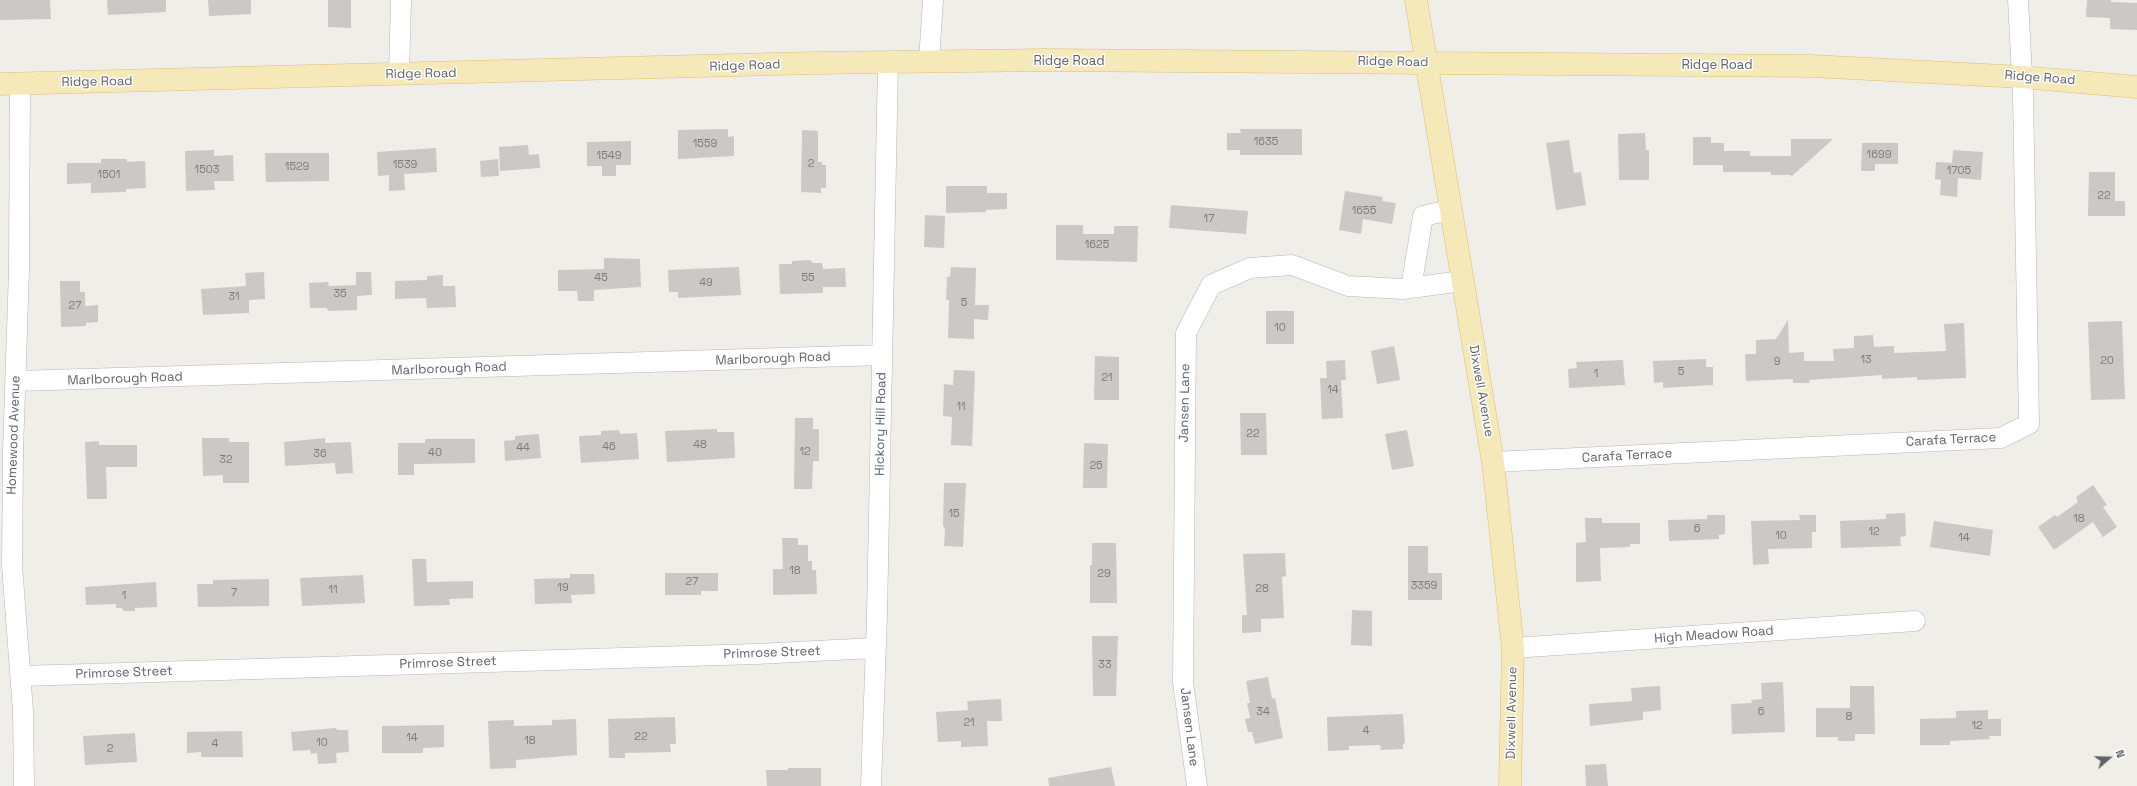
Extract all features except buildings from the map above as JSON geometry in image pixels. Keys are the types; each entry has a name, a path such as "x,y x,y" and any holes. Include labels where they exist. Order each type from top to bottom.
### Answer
{"main road":[{"name":"Dixwell Avenue","path":"1416,0 1493,462 1513,648 1510,786"},
{"name":"Ridge Road","path":"10,84 929,61 1804,66 2022,77 2137,87"}],"street":[{"path":"399,74 401,0"},
{"path":"929,61 933,0"},
{"name":"Carafa Terrace","path":"1493,462 2001,438 2029,424 2022,77 2018,0"},
{"name":"Hickory Hill Road","path":"871,786 877,615 888,62"},
{"name":"Homewood Avenue","path":"10,84 19,278 16,382 7,413 6,565 21,676 24,786"},
{"path":"1411,288 1423,216 1450,210"},
{"name":"Jansen Lane","path":"1197,786 1183,682 1186,333 1211,285 1250,268 1292,265 1348,286 1411,288 1462,281"},
{"name":"Marlborough Road","path":"16,382 882,355"},
{"name":"High Meadow Road","path":"1513,648 1914,621"},
{"name":"Primrose Street","path":"21,676 756,654 875,648"}]}
